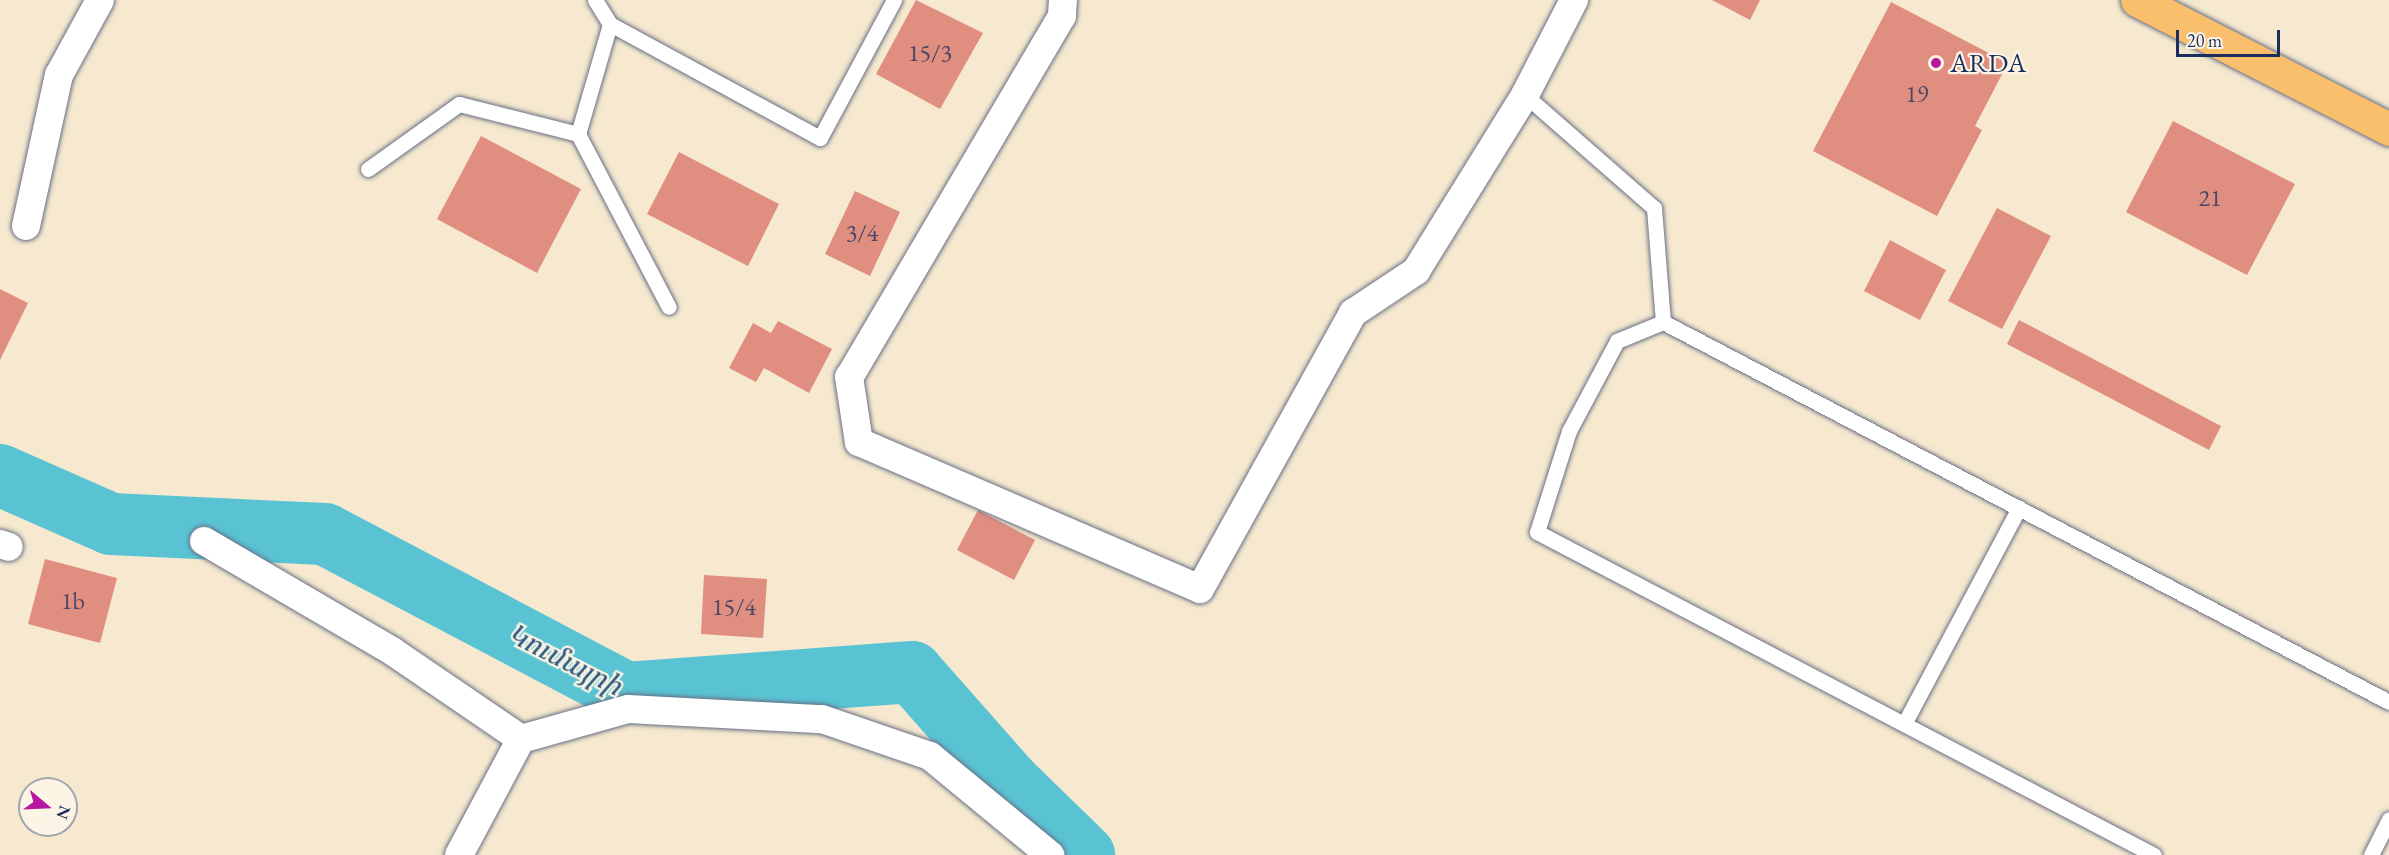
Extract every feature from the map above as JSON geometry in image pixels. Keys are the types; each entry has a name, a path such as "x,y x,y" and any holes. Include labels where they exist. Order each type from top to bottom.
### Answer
{"main road":[{"path":"2137,0 2389,129"}],"street":[{"path":"26,226 59,75 99,0"},
{"path":"1063,0 1062,16 849,377 859,442 1200,589 1353,313 1416,272 1526,95 1574,0"},
{"path":"204,541 392,651 521,740"},
{"path":"459,855 521,740 628,709 822,719 930,756 1050,855"}],"lane":[{"path":"595,0 610,24 820,138 894,0"},
{"path":"610,24 578,134 669,307"},
{"path":"1526,95 1654,208 1663,322"},
{"path":"368,169 459,104 578,134"},
{"path":"1663,322 2389,702"},
{"path":"1663,322 1617,341 1569,431 1537,532 2154,855"},
{"path":"1904,724 2019,508"},
{"path":"2371,855 2389,819"}],"building":[{"path":"916,0 983,33 940,109 876,74"},
{"path":"1712,0 1760,0 1750,20"},
{"path":"1891,2 2008,63 1975,126 1982,130 1937,216 1813,151"},
{"path":"2173,121 2295,184 2247,275 2126,212"},
{"path":"481,136 581,189 537,273 437,219"},
{"path":"679,152 779,204 748,266 647,214"},
{"path":"855,191 900,212 870,276 825,254"},
{"path":"1997,208 2051,236 2002,329 1948,301"},
{"path":"1890,240 1946,270 1920,320 1864,291"},
{"path":"0,289 28,303 0,360"},
{"path":"2019,320 2221,426 2209,450 2007,344"},
{"path":"778,321 832,349 809,393 764,368 756,382 729,368 753,323 771,333"},
{"path":"978,510 1035,540 1014,580 957,550"},
{"path":"45,559 117,578 100,643 28,624"},
{"path":"704,575 767,579 763,638 701,634"}],"waterway":[{"name":"Կումայրի","path":"0,475 111,524 325,534 626,693 912,672 1009,782 1084,855"}],"place":[{"name":"ARDA","path":"1936,63"}]}
